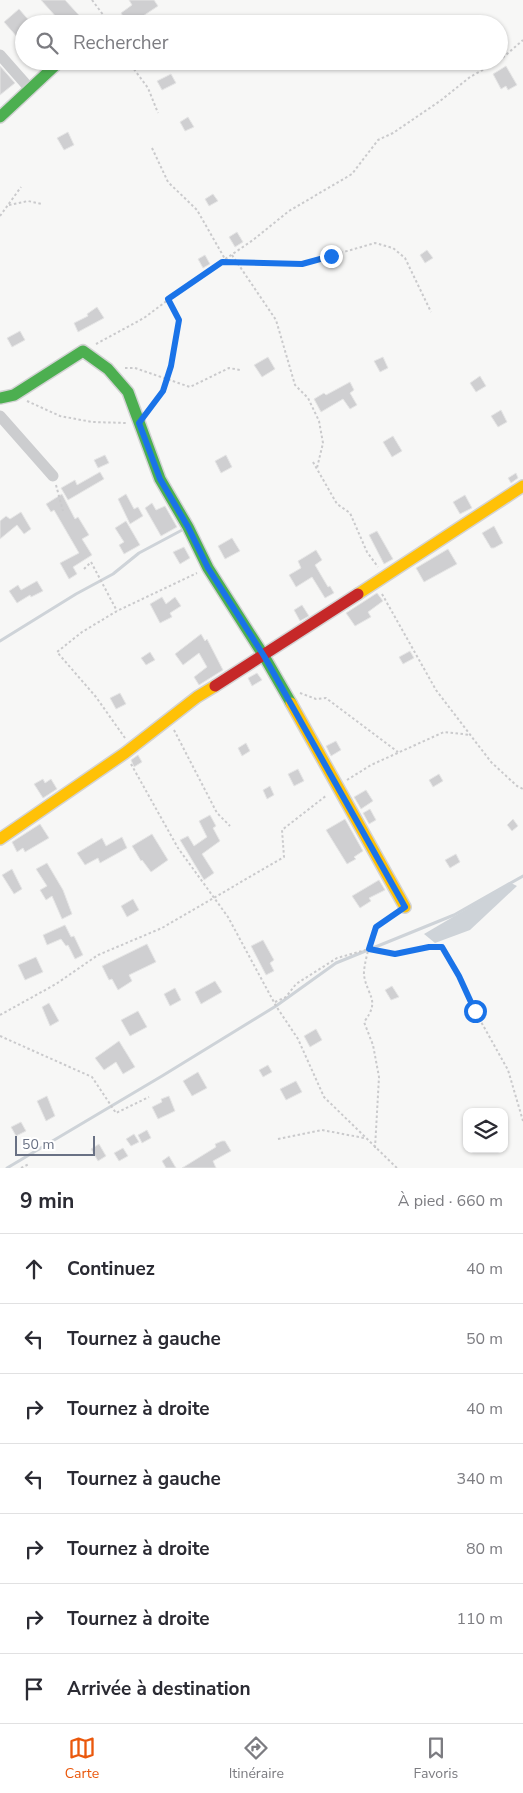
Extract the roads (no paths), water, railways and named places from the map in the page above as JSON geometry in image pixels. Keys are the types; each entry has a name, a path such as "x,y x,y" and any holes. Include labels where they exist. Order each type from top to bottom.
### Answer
{"street":[{"path":"0,55 30,89"},
{"path":"0,116 50,70"},
{"path":"0,398 14,395 83,351 108,369 128,392 160,479 188,527 208,568 264,656 405,907"},
{"path":"0,416 53,476"},
{"path":"0,839 128,750 197,697 264,656 523,486"}],"waterway":[{"path":"0,641 76,594 113,574 139,553 184,529"},
{"path":"7,1168 276,1006 336,963 454,915 523,876"}]}
